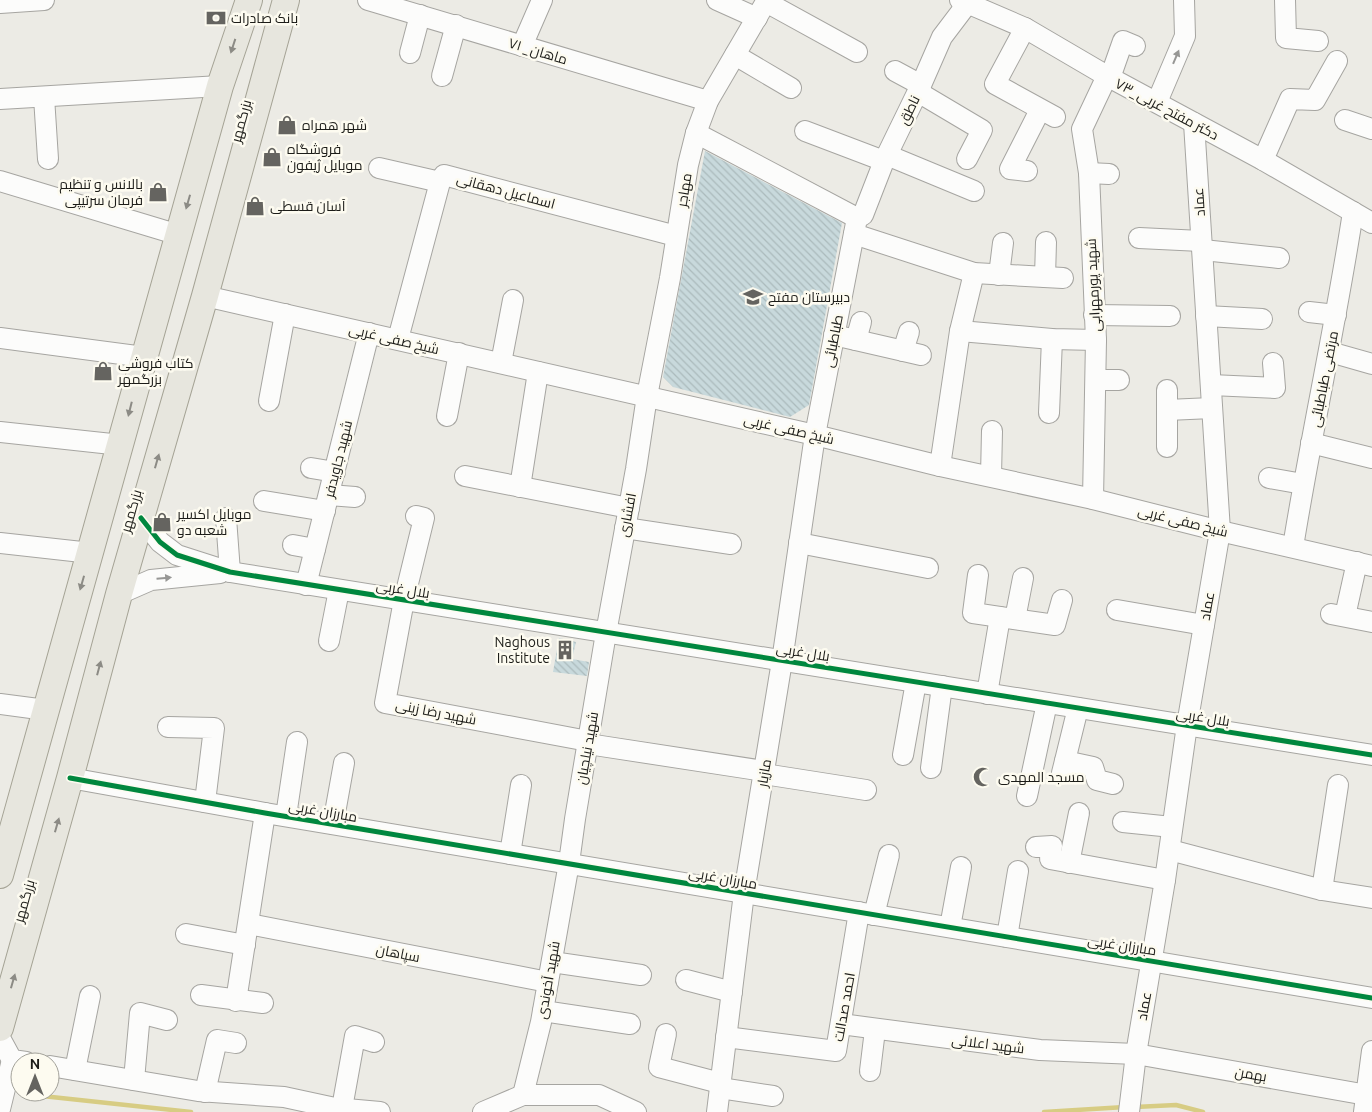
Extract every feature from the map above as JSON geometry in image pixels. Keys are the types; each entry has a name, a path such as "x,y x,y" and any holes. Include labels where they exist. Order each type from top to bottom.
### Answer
{"main road":[{"name":"بزرگمهر","path":"0,876 220,86 249,0"},
{"name":"بزرگمهر","path":"0,1028 119,594 205,296 286,0"}],"street":[{"path":"0,4 44,0"},
{"name":"۷۱ _ماهان","path":"368,0 708,101"},
{"path":"522,46 542,0"},
{"path":"717,0 763,7 857,52"},
{"path":"1156,102 1185,36 1184,0"},
{"path":"1285,0 1286,38 1318,41"},
{"name":"۷۳_دکتر مفتح غربی","path":"965,1 1024,28 1108,77 1263,160 1372,223"},
{"name":"ناطق","path":"856,226 863,215 886,158 942,37 965,1"},
{"name":"مهاجر","path":"647,396 688,165 696,133 708,101 763,7"},
{"path":"410,53 420,15"},
{"path":"442,76 456,25"},
{"path":"1024,28 995,84 1047,113 1010,170 1027,171"},
{"name":"شهید پورمهرابی","path":"1093,499 1096,340 1089,173 1082,129 1108,77 1123,41 1135,46"},
{"path":"735,55 791,88"},
{"path":"1263,160 1290,99 1315,100 1337,62"},
{"path":"895,72 982,130 967,159"},
{"path":"0,99 220,86"},
{"path":"44,97 48,159"},
{"path":"1345,120 1372,130"},
{"name":"عماد","path":"1129,1112 1136,1054 1170,850 1187,726 1220,531 1194,123"},
{"path":"805,131 886,158 974,191"},
{"path":"696,133 856,226 974,273 1054,278 1046,242"},
{"path":"379,168 440,182"},
{"path":"1089,173 1109,174"},
{"name":"اسماعیل دهقانی","path":"398,340 440,182 444,175 676,236"},
{"path":"0,181 179,235"},
{"name":"مرتضی طباطبائی","path":"1293,547 1303,484 1330,352 1353,212"},
{"name":"طباطبائی","path":"815,434 856,226"},
{"path":"1139,238 1279,258"},
{"path":"999,275 1003,243"},
{"path":"940,466 960,331 974,273"},
{"name":"شیخ صفی غربی","path":"205,296 815,434 940,466 1093,499 1364,564"},
{"path":"501,363 513,300"},
{"path":"1309,312 1336,315"},
{"path":"269,401 285,314"},
{"path":"1094,315 1170,316"},
{"path":"1206,316 1262,319"},
{"path":"834,335 858,331 911,346"},
{"path":"960,331 1052,339 1096,340"},
{"name":"شهید جاویدفر","path":"306,584 369,333"},
{"path":"0,338 144,357"},
{"path":"1049,413 1052,339"},
{"path":"1330,352 1372,364"},
{"path":"446,416 459,353"},
{"path":"1211,384 1274,388 1273,363"},
{"path":"520,487 538,372"},
{"path":"1096,380 1119,380"},
{"name":"افشاری","path":"606,632 647,396"},
{"path":"1167,447 1167,400 1212,408"},
{"path":"991,476 992,431"},
{"path":"0,432 121,445"},
{"name":"مازیار","path":"717,1112 744,893 782,661 815,434"},
{"path":"1311,443 1372,458"},
{"path":"311,468 334,472"},
{"path":"465,476 520,487 627,518 731,544"},
{"path":"1268,478 1303,484"},
{"path":"264,501 327,503 355,497"},
{"path":"404,600 424,518 416,516"},
{"path":"141,518 160,542 177,555 230,572"},
{"path":"226,518 230,572"},
{"path":"0,543 91,553"},
{"path":"799,543 928,568"},
{"path":"293,545 315,549"},
{"path":"1364,564 1338,615 1372,622"},
{"path":"119,594 151,580 230,572"},
{"name":"بلال غربی","path":"230,572 1372,755"},
{"path":"978,575 973,613 1055,625 1062,600"},
{"path":"987,694 1008,618 1023,578"},
{"path":"329,641 339,590"},
{"name":"شهید رضا زینی","path":"404,600 386,702 588,742"},
{"path":"1117,610 1204,625"},
{"name":"شهید نیلچیان","path":"569,864 606,632"},
{"path":"903,756 916,682"},
{"path":"932,768 942,686"},
{"path":"1027,796 1047,703"},
{"path":"0,704 46,710"},
{"path":"1078,708 1063,767 1093,767 1097,780 1113,784"},
{"path":"168,727 214,728 205,802"},
{"path":"286,816 297,742"},
{"path":"588,742 866,790"},
{"path":"333,824 344,762"},
{"name":"مبارزان غربی","path":"70,778 569,864 1372,998"},
{"path":"510,854 521,785"},
{"path":"1322,890 1338,785"},
{"path":"236,1000 265,812"},
{"path":"1069,863 1079,814"},
{"path":"1123,822 1172,827"},
{"path":"1036,847 1052,846 1050,859 1165,880"},
{"path":"1170,850 1322,890 1372,898"},
{"name":"احمد صدالت","path":"726,1037 836,1051 866,913 889,855"},
{"name":"شهید آخوندی","path":"523,1095 543,1011 569,864"},
{"path":"950,927 961,867"},
{"path":"1007,937 1018,871"},
{"name":"سپاهان","path":"248,924 548,982"},
{"path":"186,934 245,945"},
{"path":"552,962 641,975"},
{"path":"686,980 732,992"},
{"path":"201,995 262,1003"},
{"path":"75,1070 90,996"},
{"path":"543,1011 630,1024"},
{"path":"134,1080 140,1013 167,1020"},
{"name":"شهید اعلائی","path":"841,1024 875,1030 1040,1050 1136,1054"},
{"path":"869,1071 875,1030"},
{"path":"666,1034 659,1067 720,1085 773,1096"},
{"path":"342,1108 355,1036 374,1042"},
{"path":"0,1038 12,1052"},
{"path":"205,1092 217,1040 236,1043"},
{"path":"1367,1101 1372,1051"},
{"name":"بهمن","path":"1136,1054 1367,1101"},
{"path":"60,1068 205,1092 284,1097 342,1108 380,1112"},
{"path":"0,1109 10,1084"},
{"path":"483,1112 523,1095 599,1095 636,1112"}],"building":[{"name":"دبیرستان مفتح","path":"705,151 842,223 809,405 790,417 673,387 663,377"},
{"name":"Naghous Institute","path":"559,638 576,642 572,659 589,662 587,676 553,672"}],"waterway":[{"path":"60,1098 191,1112"},
{"path":"1135,1107 1176,1105 1203,1112"},
{"path":"1044,1112 1125,1107"}],"cycle path":[{"path":"141,518 160,542 177,555 230,572 1372,755"},
{"path":"70,778 265,813 1372,998"}],"place":[{"name":"بانک صادرات","path":"216,18"},
{"name":"شهر همراه","path":"287,125"},
{"name":"فروشگاه موبایل ژیفون","path":"272,157"},
{"name":"بالانس و تنظیم فرمان سرتیپی","path":"158,192"},
{"name":"آسان قسطی","path":"255,206"},
{"name":"دبیرستان مفتح","path":"753,297"},
{"name":"کتاب فروشی بزرگمهر","path":"103,371"},
{"name":"موبایل اکسیر شعبه دو","path":"162,522"},
{"name":"Naghous Institute","path":"565,650"},
{"name":"مسجد المهدی","path":"983,777"}]}
